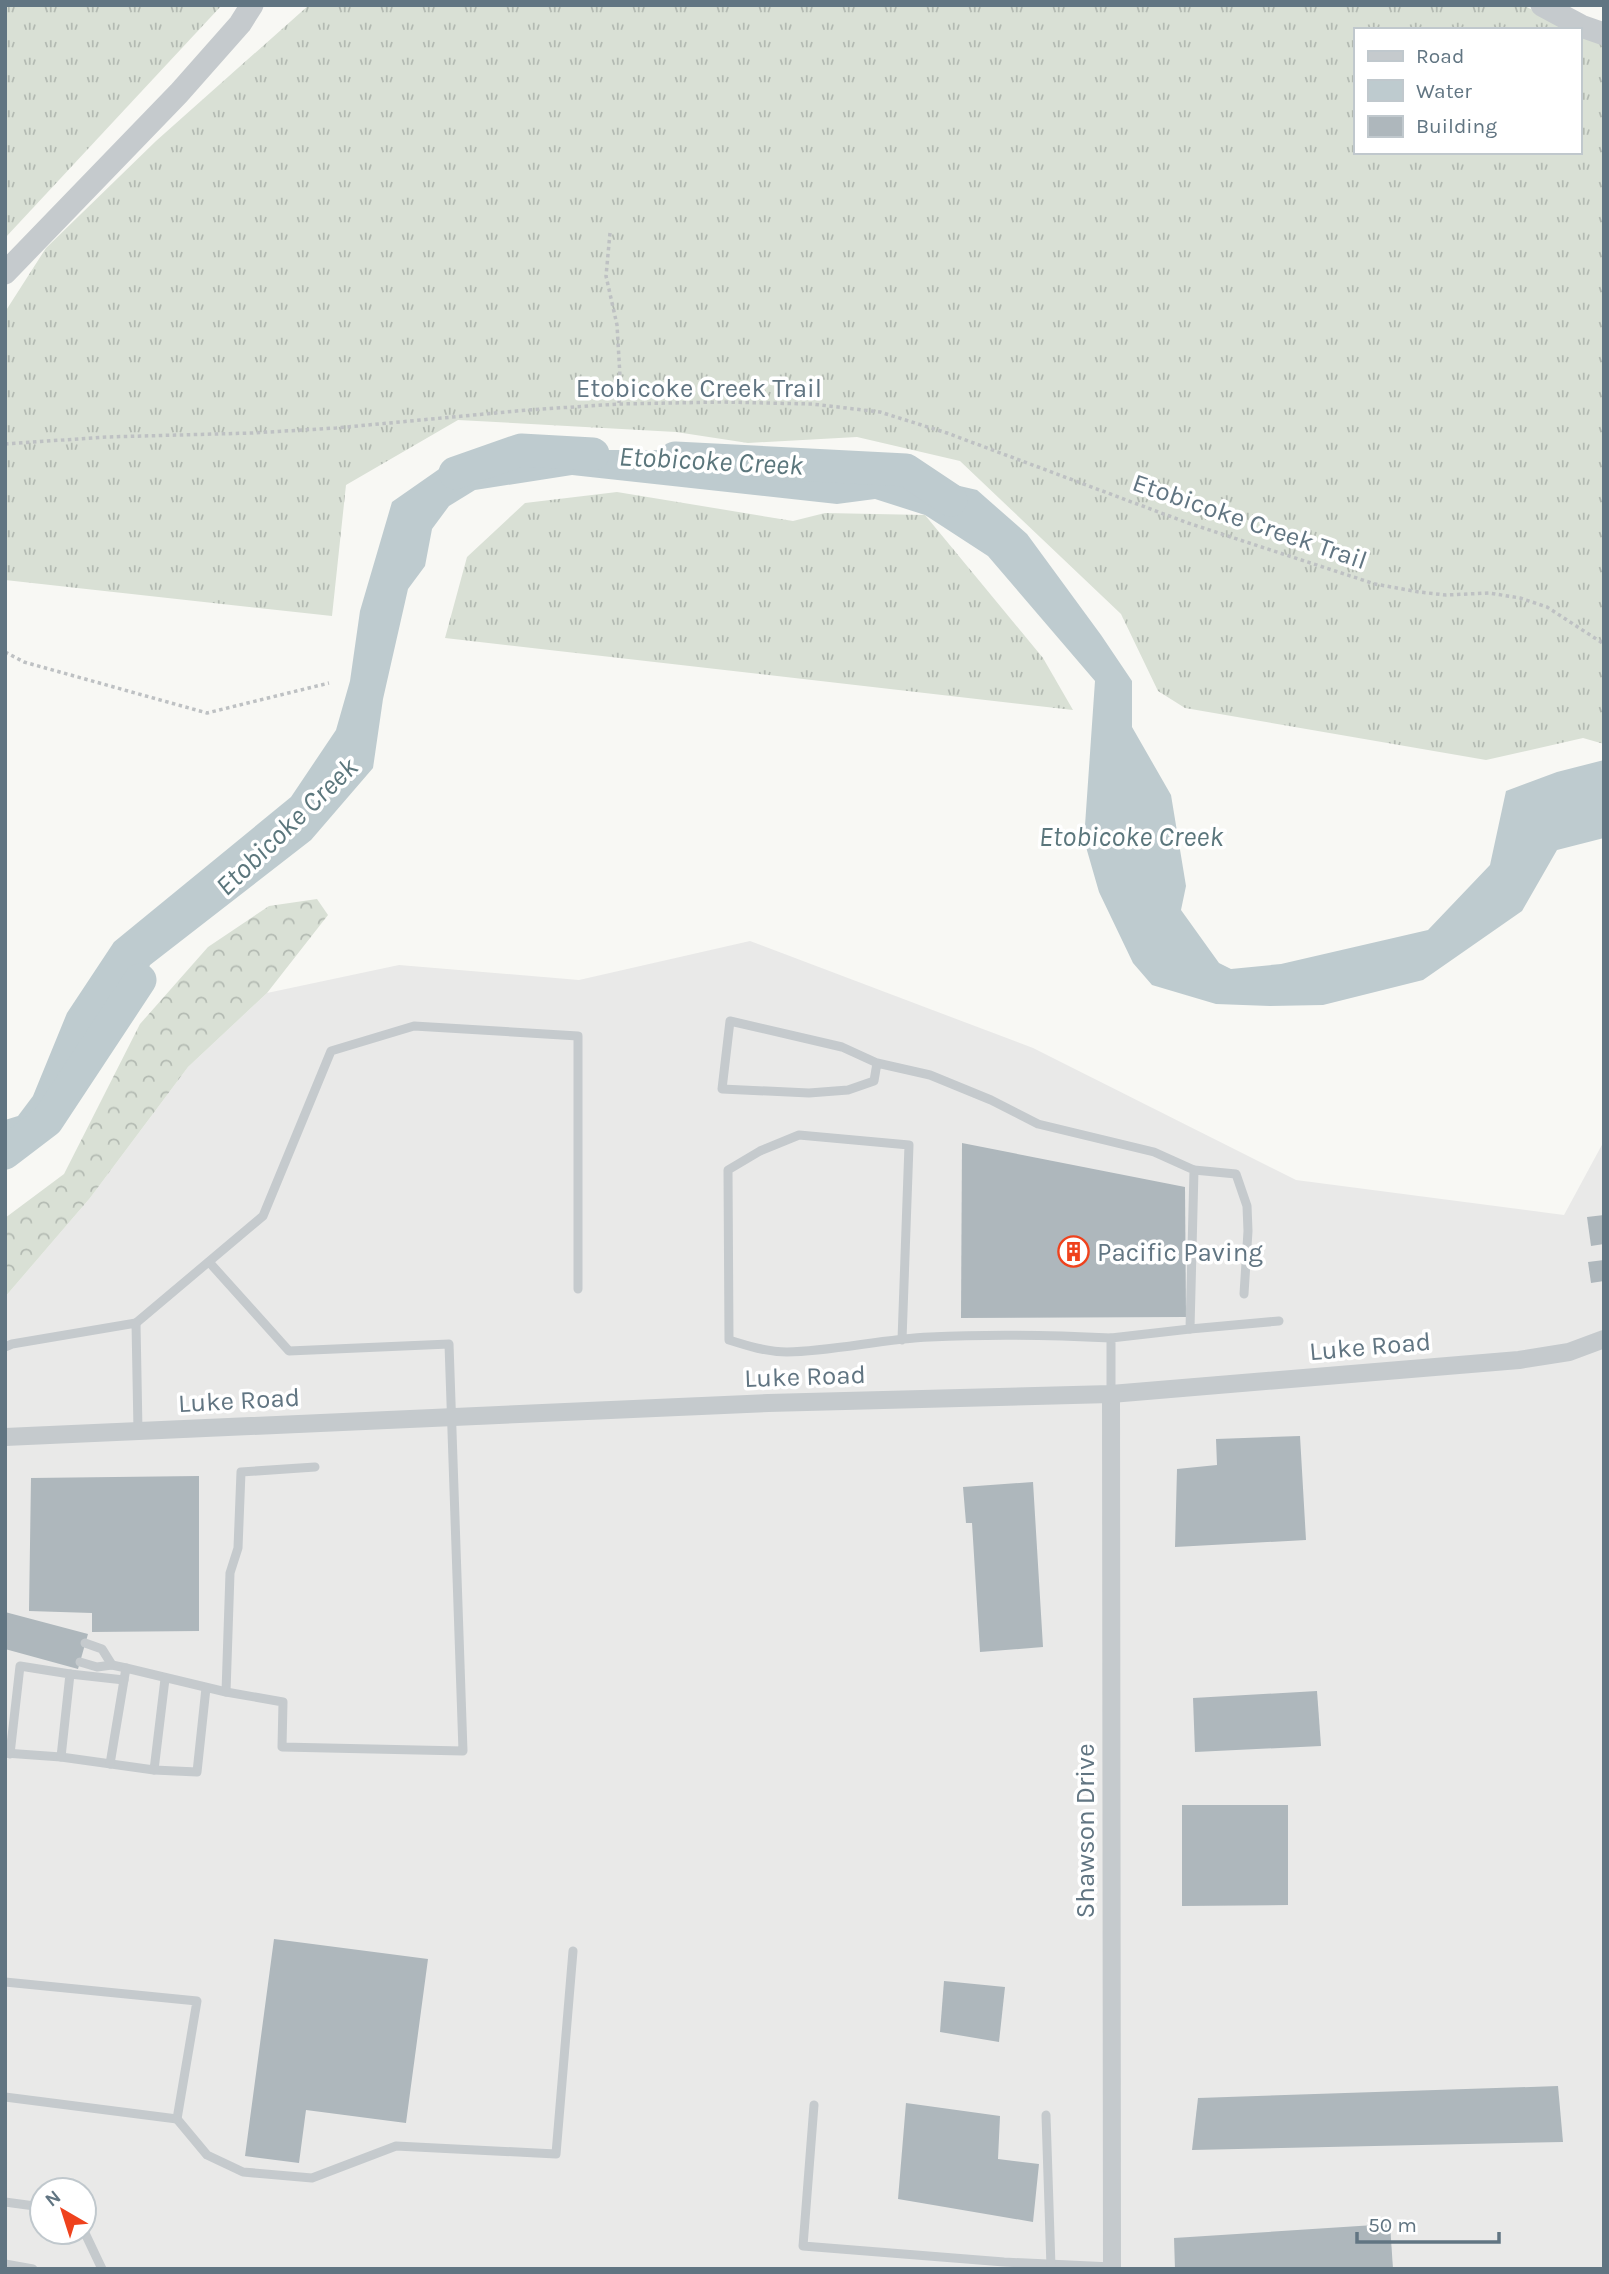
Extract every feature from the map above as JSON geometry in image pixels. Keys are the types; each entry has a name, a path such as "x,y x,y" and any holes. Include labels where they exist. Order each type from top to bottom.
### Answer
{"street":[{"path":"5,273 179,93 246,14 266,5"},
{"path":"1542,5 1581,26 1604,34"},
{"name":"Luke Road","path":"5,1437 768,1403 1111,1394 1519,1360 1569,1352 1604,1339"},
{"name":"Shawson Drive","path":"1111,1394 1112,2268"}],"lane":[{"path":"877,1063 874,1080 848,1090 809,1093 722,1089 730,1021 842,1047 877,1063 930,1075 991,1100 1038,1124 1154,1152 1194,1170 1236,1174 1247,1206 1244,1294"},
{"path":"5,1347 136,1323 263,1216 331,1051 414,1026 578,1037 578,1289"},
{"path":"902,1339 909,1144 799,1135 760,1151 729,1170 729,1340 760,1349 786,1352 928,1337 1042,1334 1111,1338 1279,1321"},
{"path":"1190,1329 1194,1170"},
{"path":"80,1662 97,1667 113,1665 206,1688 283,1702 282,1747 463,1751 450,1344 289,1351 209,1262"},
{"path":"136,1323 138,1431"},
{"path":"1111,1338 1111,1394"},
{"path":"226,1692 230,1573 238,1548 241,1472 315,1467"},
{"path":"85,1643 102,1649 113,1665"},
{"path":"124,1680 20,1666 8,1753 61,1757 155,1770 197,1772 206,1688"},
{"path":"110,1764 126,1668"},
{"path":"61,1757 70,1674"},
{"path":"155,1770 165,1679"},
{"path":"5,2097 177,2119 206,2155 243,2172 312,2178 396,2146 556,2154 573,1951"},
{"path":"5,1982 197,2001 177,2119"},
{"path":"814,2105 803,2246 1051,2267 1112,2268"},
{"path":"1046,2115 1051,2267"},
{"path":"5,2202 28,2205"},
{"path":"91,2246 102,2269"},
{"path":"5,2264 33,2269"}],"path":[{"path":"610,233 606,276 617,325 619,404"},
{"name":"Etobicoke Creek Trail","path":"5,444 106,437 336,428 619,404 812,404 880,412 947,433 1188,523 1375,584 1419,593 1489,593 1520,598 1547,607 1604,644"},
{"path":"5,652 24,662 207,713 329,683"}],"shaded area":[{"path":"750,941 1033,1048 1296,1180 1564,1215 1604,1141 1604,2269 5,2269 5,1297 90,1198 188,1067 267,993 399,965 579,980"}],"green space":[{"path":"5,5 222,5 5,238"},
{"path":"309,5 1523,5 1566,28 1354,28 1354,154 1581,154 1581,35 1604,45 1604,744 1583,738 1486,760 1185,708 1158,691 1121,614 960,461 857,437 748,443 676,432 458,420 346,485 332,616 5,580 5,312 46,248 156,141"},
{"path":"617,492 793,521 825,513 925,515 1043,658 1073,710 445,638 467,557 525,503"},
{"path":"317,899 328,915 267,993 188,1067 90,1198 5,1297 5,1218 64,1174 140,1024 208,947 269,906"}],"water":[{"name":"Etobicoke Creek","path":"561,450 659,450 782,472 882,468 977,490 1027,534 1132,681 1132,727 1171,795 1186,886 1181,910 1219,963 1231,969 1281,964 1428,930 1490,865 1506,791 1557,772 1604,760 1604,838 1557,850 1522,911 1423,980 1323,1005 1270,1006 1216,1004 1152,985 1133,963 1099,892 1084,840 1095,681 988,556 925,515 875,499 837,504 572,475 475,490 449,506 432,529 425,566 408,589 383,699 373,768 311,840 150,965 138,992 81,1056 68,1099 49,1123 5,1157 5,1120 18,1116 33,1096 67,1013 114,942 291,797 336,730 350,681 360,611 392,502 445,465"}],"building":[{"name":"Pacific Paving","path":"962,1143 1185,1187 1186,1317 961,1318"},
{"path":"1604,1215 1604,1244 1591,1246 1587,1217"},
{"path":"1604,1260 1604,1281 1591,1283 1588,1262"},
{"path":"1300,1436 1306,1540 1175,1547 1177,1469 1217,1465 1216,1439"},
{"path":"199,1476 199,1631 92,1632 92,1613 29,1611 31,1478"},
{"path":"1033,1482 1043,1647 980,1652 972,1523 966,1523 963,1487"},
{"path":"5,1612 88,1634 78,1669 5,1649"},
{"path":"1317,1691 1321,1746 1195,1752 1193,1698"},
{"path":"1182,1805 1288,1805 1288,1905 1182,1906"},
{"path":"274,1939 428,1959 406,2123 306,2110 299,2163 245,2156"},
{"path":"944,1981 1005,1987 999,2042 940,2032"},
{"path":"1558,2086 1563,2142 1192,2150 1198,2098"},
{"path":"906,2103 1000,2116 998,2159 1039,2164 1033,2222 898,2199"},
{"path":"1390,2224 1393,2269 1175,2269 1174,2238"}],"waterway":[{"name":"Etobicoke Creek","path":"455,473 521,450 593,454"},
{"name":"Etobicoke Creek","path":"675,458 906,470 951,500"},
{"name":"Etobicoke Creek","path":"5,1153 47,1121 140,980"}],"place":[{"name":"Pacific Paving","path":"1074,1252"}]}
